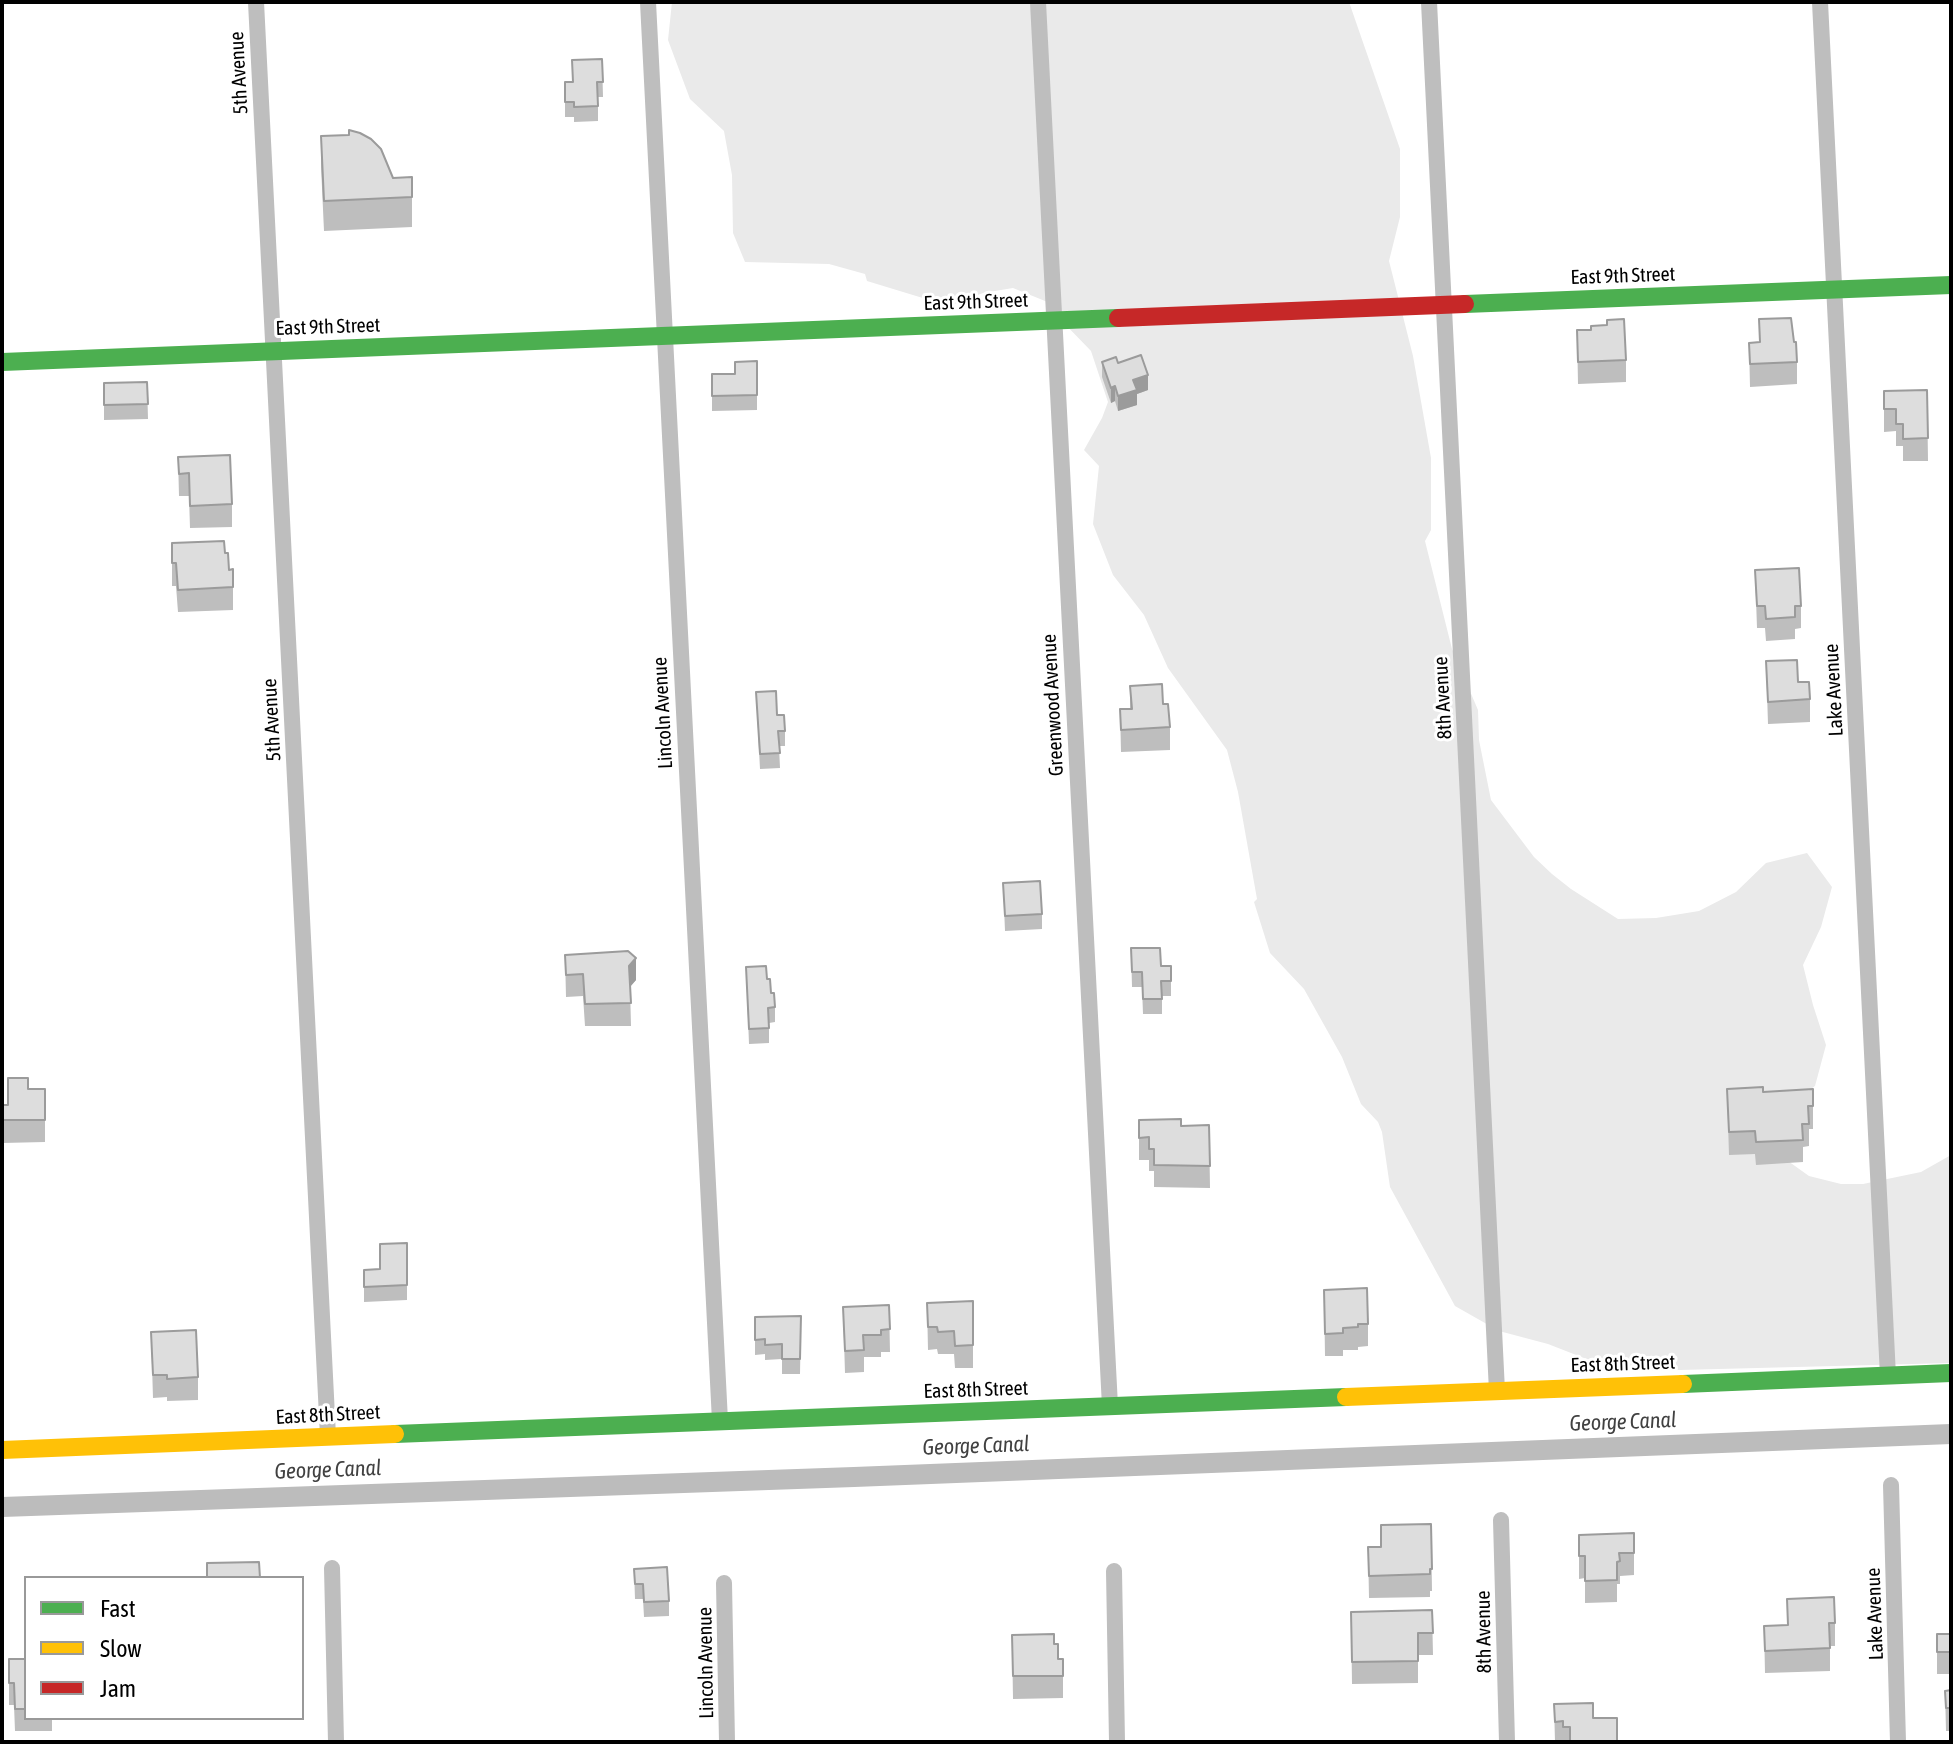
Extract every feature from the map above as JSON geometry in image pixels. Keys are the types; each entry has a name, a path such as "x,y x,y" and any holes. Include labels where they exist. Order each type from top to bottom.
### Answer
{"street":[{"name":"5th Avenue","path":"256,2 328,1436"},
{"name":"Lincoln Avenue","path":"648,2 720,1421"},
{"name":"Greenwood Avenue","path":"1038,2 1110,1406"},
{"name":"8th Avenue","path":"1429,2 1497,1391"},
{"name":"Lake Avenue","path":"1820,2 1888,1376"},
{"name":"East 9th Street","path":"2,362 1951,285"},
{"name":"East 8th Street","path":"2,1450 1951,1373"},
{"name":"Lake Avenue","path":"1891,1485 1898,1742"},
{"name":"8th Avenue","path":"1501,1520 1507,1742"},
{"path":"332,1568 336,1742"},
{"path":"1114,1571 1117,1742"},
{"name":"Lincoln Avenue","path":"724,1583 727,1742"}],"shaded area":[{"path":"672,2 1349,2 1400,149 1400,217 1389,261 1413,356 1431,458 1431,530 1425,541 1452,649 1478,710 1479,740 1491,800 1534,857 1552,874 1618,919 1656,918 1699,911 1736,892 1766,863 1807,853 1832,887 1821,927 1803,965 1826,1045 1815,1086 1781,1111 1788,1161 1809,1176 1841,1184 1863,1184 1921,1172 1951,1155 1951,1363 1641,1371 1589,1360 1548,1344 1499,1331 1455,1306 1390,1187 1378,1122 1361,1104 1342,1057 1304,989 1270,953 1254,902 1257,899 1238,792 1227,750 1168,668 1144,615 1113,575 1093,524 1099,466 1084,450 1108,402 1091,351 1061,320 1050,303 1013,288 983,293 949,306 867,281 865,274 829,264 745,262 733,233 732,175 724,131 690,99 668,40"}],"building":[{"path":"602,59 603,82 597,82 598,106 574,107 574,102 565,102 565,82 573,82 572,60"},
{"path":"349,130 371,139 381,149 393,178 412,177 412,197 324,201 321,136 349,135"},
{"path":"1791,318 1797,362 1750,364 1749,343 1760,342 1759,319"},
{"path":"1624,319 1626,360 1578,362 1577,330 1591,330 1591,326 1607,325 1607,320"},
{"path":"1141,355 1148,375 1133,380 1137,390 1118,396 1115,386 1111,388 1102,362 1116,357 1118,363"},
{"path":"757,361 757,395 712,396 712,374 735,374 735,362"},
{"path":"147,382 148,404 104,405 104,383"},
{"path":"1927,390 1928,438 1903,439 1903,424 1896,424 1896,409 1884,409 1884,391"},
{"path":"230,455 232,504 190,506 189,473 179,474 178,457"},
{"path":"224,541 229,570 233,569 233,587 178,590 176,563 172,563 172,543"},
{"path":"1799,568 1801,606 1795,606 1795,617 1766,619 1765,606 1757,606 1755,570"},
{"path":"1797,660 1798,682 1809,682 1810,699 1768,702 1766,661"},
{"path":"1162,684 1163,704 1168,704 1170,727 1121,730 1120,709 1132,709 1130,686"},
{"path":"776,691 777,715 784,715 785,731 778,731 780,753 760,754 756,692"},
{"path":"1040,881 1042,914 1005,916 1003,883"},
{"path":"1131,948 1160,948 1161,966 1171,966 1171,981 1161,981 1162,999 1143,999 1142,972 1132,972"},
{"path":"628,951 636,958 629,966 631,1003 585,1004 583,974 566,975 565,955"},
{"path":"766,966 775,1007 768,1008 769,1028 749,1029 746,967"},
{"path":"8,1078 28,1078 28,1089 45,1089 45,1120 2,1120 2,1105 8,1105"},
{"path":"1763,1087 1763,1092 1813,1089 1813,1106 1808,1106 1809,1124 1802,1124 1803,1140 1756,1142 1755,1131 1729,1132 1727,1089"},
{"path":"1181,1119 1181,1126 1209,1125 1210,1166 1154,1165 1154,1149 1149,1149 1149,1137 1139,1138 1139,1120"},
{"path":"407,1243 407,1285 364,1287 364,1270 380,1269 380,1244"},
{"path":"1367,1288 1368,1324 1343,1328 1343,1333 1325,1334 1324,1290"},
{"path":"973,1301 973,1345 955,1346 954,1331 938,1332 937,1327 928,1327 927,1303"},
{"path":"889,1305 890,1329 881,1330 881,1335 863,1335 864,1350 845,1351 843,1307"},
{"path":"801,1316 800,1359 782,1359 782,1344 765,1345 765,1339 755,1340 755,1317"},
{"path":"196,1330 198,1377 167,1379 167,1375 153,1375 151,1332"},
{"path":"1431,1524 1430,1574 1369,1576 1368,1547 1381,1547 1381,1525"},
{"path":"1634,1533 1634,1553 1619,1553 1617,1580 1585,1581 1585,1556 1579,1556 1579,1535"},
{"path":"259,1562 260,1576 207,1576 207,1563"},
{"path":"667,1567 669,1601 644,1602 643,1584 635,1584 634,1569"},
{"path":"1834,1597 1835,1623 1829,1623 1830,1648 1765,1651 1764,1626 1788,1625 1787,1599"},
{"path":"1432,1610 1433,1633 1418,1633 1418,1661 1352,1662 1351,1612"},
{"path":"1054,1634 1058,1659 1063,1659 1063,1676 1013,1676 1012,1635"},
{"path":"1937,1634 1951,1634 1951,1652 1937,1652"},
{"path":"9,1659 24,1659 24,1709 15,1709 14,1683 9,1683"},
{"path":"1951,1690 1951,1708 1946,1708 1945,1691"},
{"path":"1593,1703 1593,1718 1617,1718 1617,1741 1570,1742 1570,1727 1563,1727 1563,1721 1555,1722 1554,1704"}],"waterway":[{"name":"George Canal","path":"2,1507 1951,1434"}],"traffic: fast":[{"path":"1465,304 1951,285"},
{"path":"2,362 1118,318"},
{"path":"1683,1384 1951,1373"},
{"path":"395,1434 1346,1397"}],"traffic: slow":[{"path":"1346,1397 1683,1384"},
{"path":"2,1450 395,1434"}],"traffic: jam":[{"path":"1118,318 1465,304"}]}
